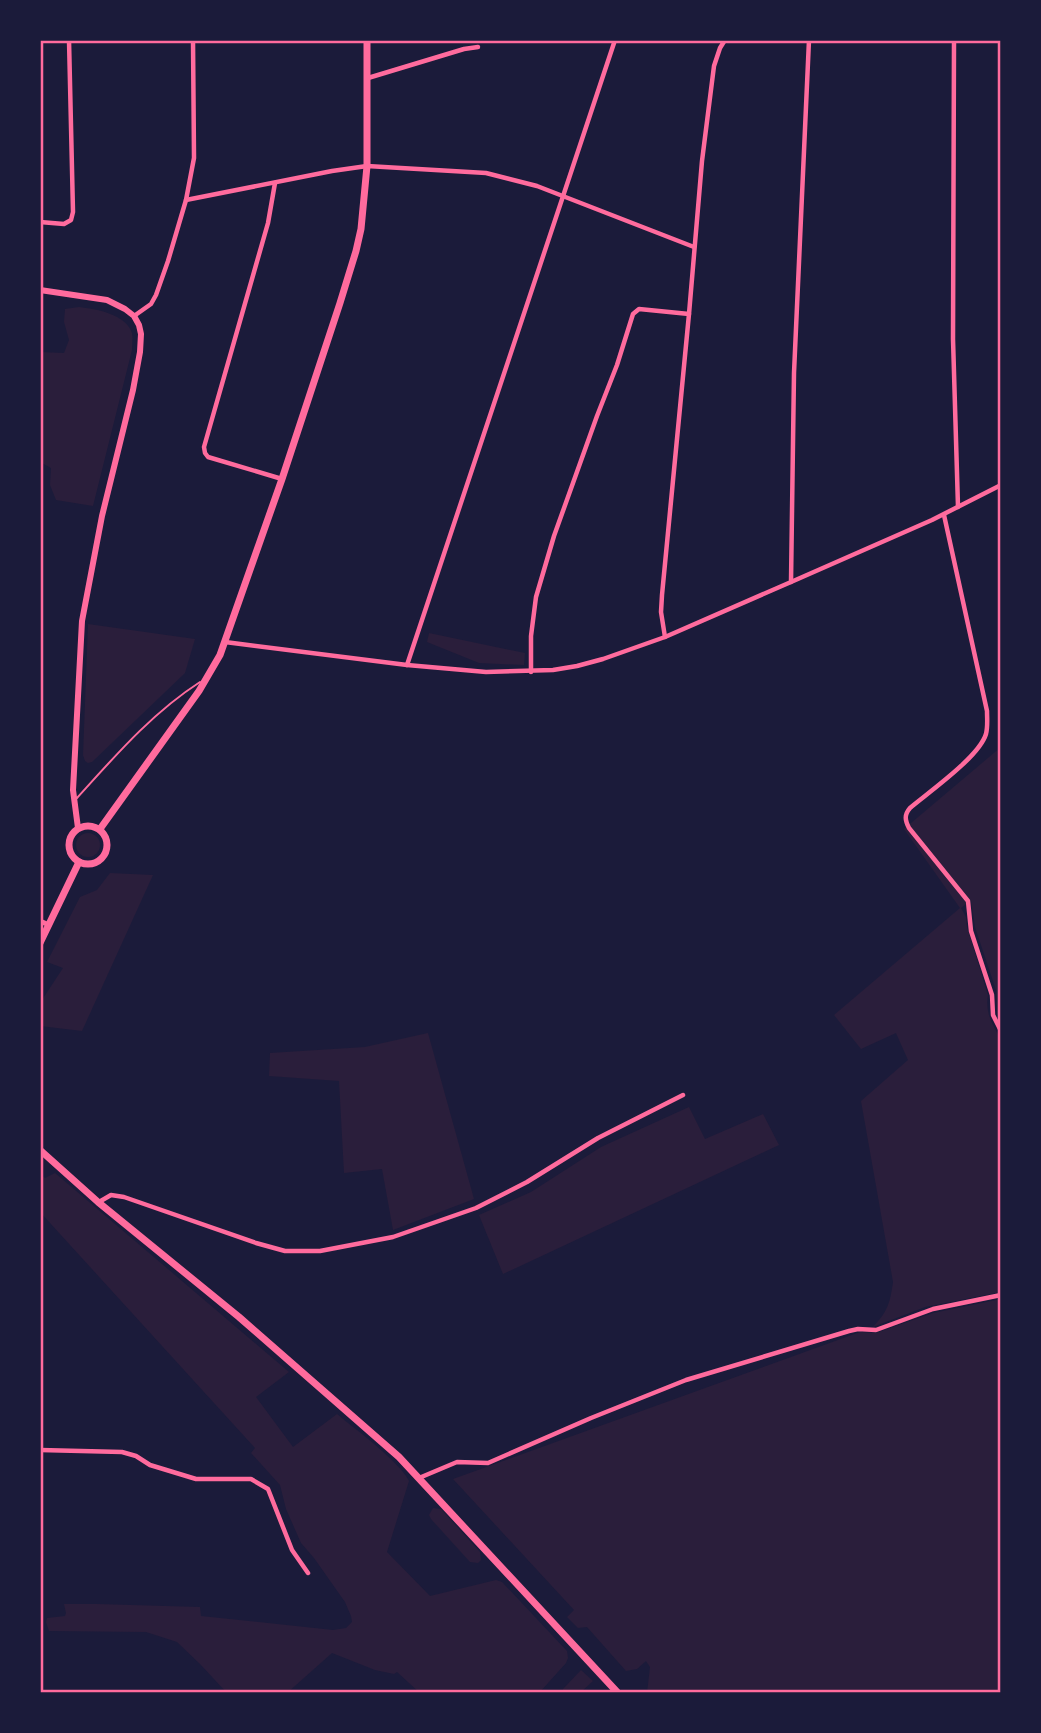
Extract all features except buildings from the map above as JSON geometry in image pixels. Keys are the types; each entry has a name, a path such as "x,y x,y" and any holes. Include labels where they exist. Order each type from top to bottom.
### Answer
{"main road":[{"path":"100,830 220,655 282,479 361,229 367,166 367,40"},
{"path":"40,290 107,300 134,316 141,334 133,390 102,516 82,621 73,790 78,828"},
{"path":"90,826 100,830 106,837 108,846 105,856 88,865 71,855 69,845 78,828 90,826"},
{"path":"40,943 79,862"},
{"path":"40,1150 98,1202 239,1317 399,1457 618,1693"}],"street":[{"path":"40,222 64,224 71,220 73,212 69,40"},
{"path":"134,316 151,304 156,295 186,200 194,159 194,40"},
{"path":"407,665 615,40"},
{"path":"665,637 661,612 662,595 702,161 711,82 716,57 724,40"},
{"path":"791,582 794,373 808,40"},
{"path":"954,40 953,339 958,507"},
{"path":"367,79 478,47"},
{"path":"186,200 367,166 486,173 537,186 694,247"},
{"path":"275,183 268,223 204,447 208,457 282,479"},
{"path":"531,672 531,636 536,597 554,536 633,314 639,309 689,314"},
{"path":"225,642 486,672 531,672 577,666 665,637 944,515 1001,485"},
{"path":"944,515 988,723 986,734 976,750 910,808 905,816 909,828 968,901 971,931 992,995 993,1015 1001,1031"},
{"path":"40,921 49,925"},
{"path":"98,1202 111,1195 124,1197 285,1251 320,1251 393,1237 476,1208 527,1182 598,1138 683,1096"},
{"path":"419,1478 457,1462 488,1462 686,1380 849,1331 876,1330 933,1309 1001,1295"},
{"path":"40,1450 122,1452 136,1456 150,1465 196,1479 251,1479 268,1489 292,1550 309,1573"}],"lane":[{"path":"74,802 131,738 182,694 206,678"}],"shaded area":[{"path":"79,307 117,317 129,327 132,335 132,350 93,506 56,500 50,485 51,468 40,462 40,352 64,353 69,340 64,322 65,309"},
{"path":"88,624 195,639 185,673 88,763 83,755"},
{"path":"429,633 525,653 524,665 479,663 427,642"},
{"path":"1001,747 1001,1022 997,1014 996,990 975,927 971,900 961,908 966,917 988,995 990,1018 1001,1039 1001,1292 925,1307 873,1327 888,1306 893,1282 861,1101 908,1060 896,1033 861,1049 834,1015 960,908 904,829"},
{"path":"88,833 97,836 100,845 97,854 88,857 79,854 76,845 79,836"},
{"path":"110,873 153,875 82,1031 40,1026 40,1003 63,968 47,962 80,897 97,890"},
{"path":"428,1033 474,1199 393,1230 382,1169 344,1173 339,1081 269,1076 270,1053 365,1047"},
{"path":"689,1107 705,1139 763,1114 779,1145 503,1274 479,1215 531,1192 601,1147"},
{"path":"55,1173 289,1372 256,1397 293,1447 337,1414 404,1473 409,1481 387,1552 430,1596 496,1580 502,1582 567,1651 566,1663 539,1693 420,1693 397,1672 394,1674 375,1670 332,1653 287,1693 227,1693 177,1642 146,1632 49,1631 47,1618 65,1616 64,1604 200,1607 201,1616 333,1630 346,1628 352,1622 345,1602 301,1543 286,1509 280,1485 251,1453 255,1448 40,1212 40,1174 45,1178"},
{"path":"1001,1299 1001,1693 647,1693 650,1667 646,1661 637,1669 626,1671 587,1627 578,1628 567,1617 574,1610 453,1479 860,1332 876,1333 933,1313"},
{"path":"433,1508 441,1509 480,1552 481,1560 478,1563 470,1562 431,1519 429,1515"},
{"path":"581,1670 593,1681 580,1693 563,1693 563,1689"}]}
